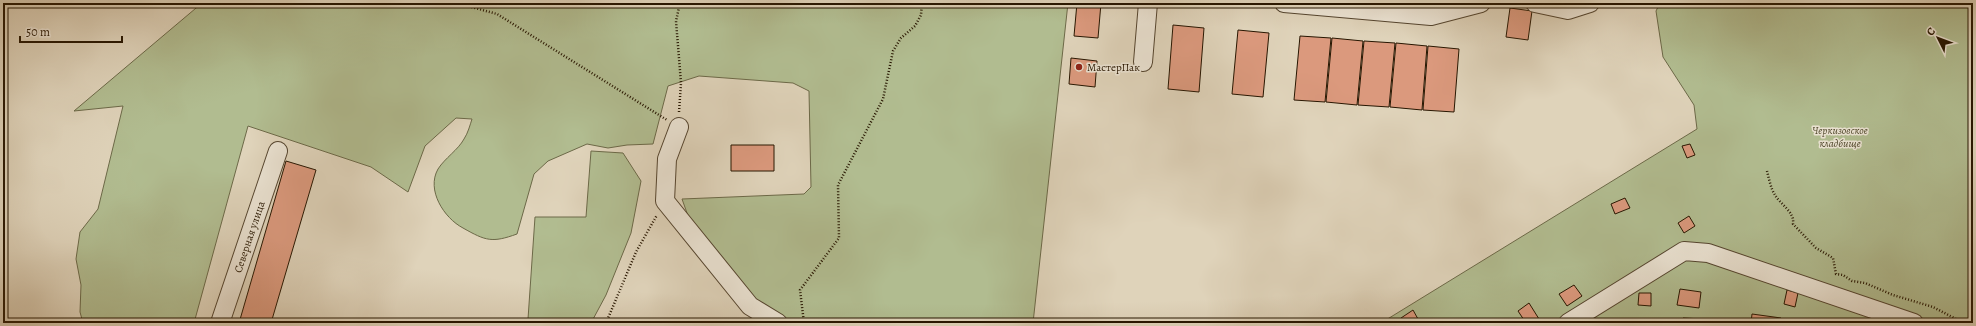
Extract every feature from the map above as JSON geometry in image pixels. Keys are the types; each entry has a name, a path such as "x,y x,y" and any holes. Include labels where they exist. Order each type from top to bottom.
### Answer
{"street":[{"path":"1143,62 1148,3"},
{"path":"1284,3 1431,16 1482,3"},
{"path":"1535,3 1568,10 1590,3"},
{"path":"679,128 667,159 665,201 750,306 778,323"},
{"name":"Северная улица","path":"220,323 278,151"},
{"path":"1568,323 1684,251 1708,253 1914,323"}],"path":[{"path":"457,3 497,14 679,128 681,83 676,21 680,3"},
{"path":"804,323 800,290 839,238 838,185 883,99 893,51 901,38 915,26 921,15 922,3"},
{"path":"1767,171 1774,195 1794,220 1793,224 1816,248 1833,258 1836,274 1843,275 1852,281 1865,283 1893,295 1933,306 1956,319 1973,322"},
{"path":"606,323 636,252 665,201"}],"green space":[{"path":"202,3 1068,3 1033,323 789,323 763,308 692,227 682,199 804,194 811,187 809,91 793,83 699,76 668,86 653,144 627,145 608,148 587,144 548,161 534,174 517,234 501,239 489,239 478,236 449,218 439,203 434,186 438,169 461,143 467,134 472,119 456,118 425,146 408,192 371,167 248,126 194,323 83,323 80,312 81,285 76,259 80,232 98,209 123,106 74,111"},
{"name":"Черкизовское кладбище","path":"1660,3 1967,3 1973,10 1973,323 1381,323 1697,129 1694,105 1663,57 1656,11"},
{"path":"591,151 623,153 641,181 631,233 606,295 591,323 540,323 528,319 535,217 586,217"}],"building":[{"path":"1077,3 1101,3 1098,38 1074,36"},
{"path":"1510,8 1532,11 1528,40 1506,37"},
{"path":"1173,25 1204,28 1199,92 1168,89"},
{"path":"1238,30 1269,33 1263,97 1232,94"},
{"path":"1300,36 1331,38 1325,102 1294,100"},
{"path":"1332,38 1363,41 1357,105 1326,102"},
{"path":"1364,41 1395,43 1389,107 1358,105"},
{"path":"1396,43 1427,46 1422,110 1390,107"},
{"path":"1428,46 1459,49 1454,112 1423,110"},
{"path":"1071,58 1097,61 1095,87 1069,84"},
{"path":"1690,144 1695,155 1687,158 1682,146"},
{"path":"731,145 774,145 774,171 731,171"},
{"path":"286,161 316,170 271,323 239,323"},
{"path":"1625,198 1630,208 1615,214 1611,204"},
{"path":"1689,216 1695,226 1684,233 1678,223"},
{"path":"1574,285 1582,296 1567,306 1559,294"},
{"path":"1680,289 1701,292 1699,308 1677,305"},
{"path":"1787,290 1798,293 1795,307 1784,304"},
{"path":"1639,293 1651,293 1651,306 1638,305"},
{"path":"1529,303 1539,319 1532,323 1526,323 1518,311"},
{"path":"1413,310 1418,319 1411,323 1405,323 1401,318"},
{"path":"1752,314 1781,318 1780,323 1751,323"},
{"path":"1683,318 1704,319 1703,323 1682,323"}],"place":[{"name":"МастерПак","path":"1079,67"}]}
